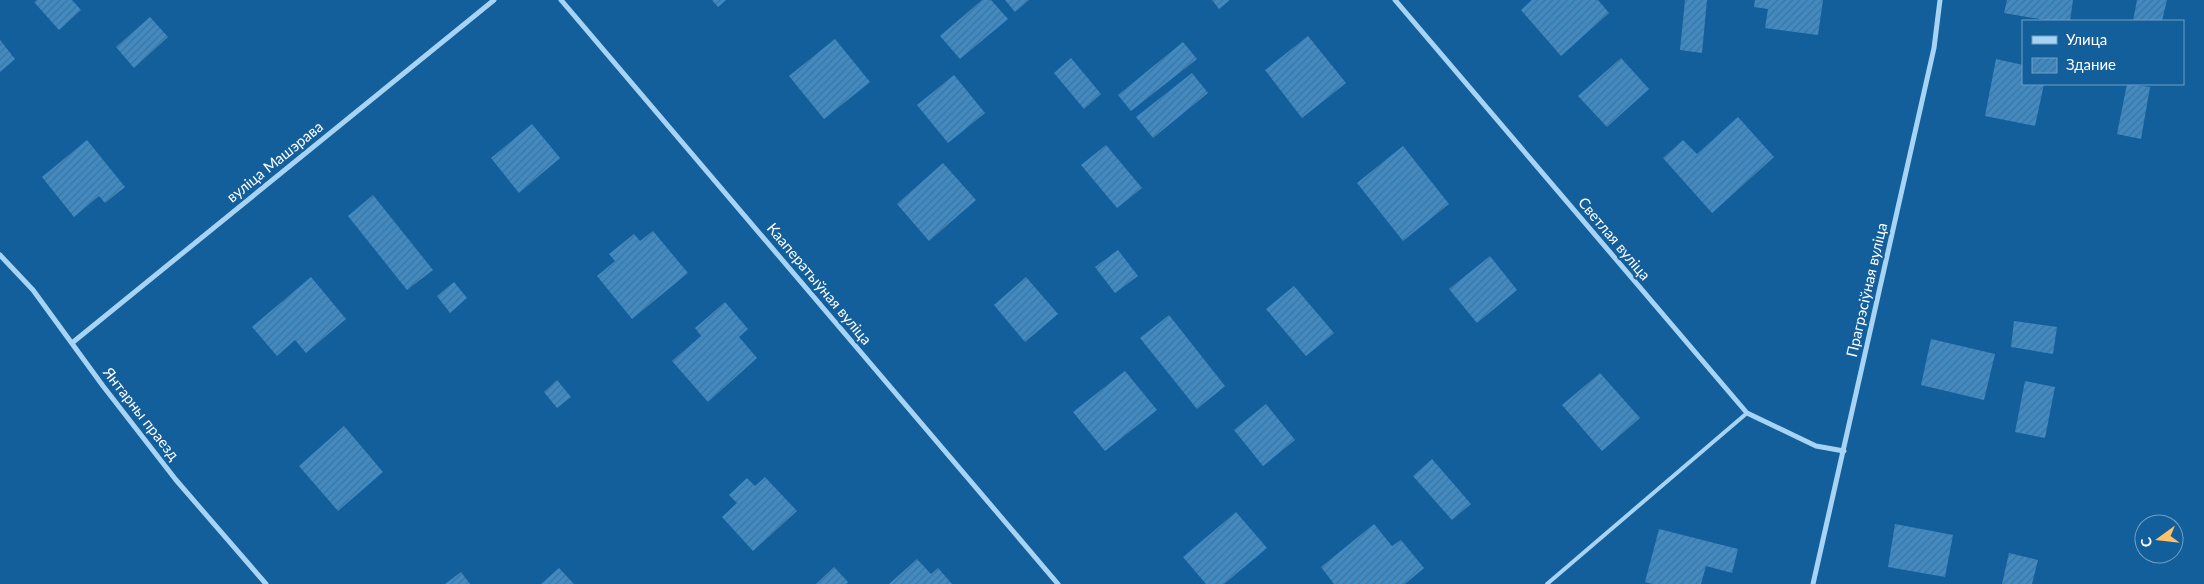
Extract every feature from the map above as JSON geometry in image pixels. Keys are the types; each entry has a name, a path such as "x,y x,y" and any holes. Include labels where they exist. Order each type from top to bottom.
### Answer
{"street":[{"name":"вуліца Машэрава","path":"72,343 494,0"},
{"name":"Кааператыўная вуліца","path":"561,0 1058,584"},
{"name":"Светлая вуліца","path":"1394,0 1747,414 1816,446 1844,451"},
{"name":"Прагрэсіўная вуліца","path":"1813,584 1934,48 1940,0"},
{"name":"Янтарны праезд","path":"0,255 33,290 176,480 266,584"}],"lane":[{"path":"1547,584 1747,414"}],"building":[{"path":"37,0 72,0 81,10 59,30 34,2"},
{"path":"712,0 726,0 718,7"},
{"path":"982,0 991,0 1008,19 960,59 940,36"},
{"path":"1005,0 1029,0 1015,12"},
{"path":"1212,0 1230,0 1219,9"},
{"path":"1532,0 1598,0 1609,13 1561,56 1521,10"},
{"path":"1685,0 1707,0 1702,53 1680,50"},
{"path":"1755,0 1823,0 1818,35 1765,28 1768,9 1754,7"},
{"path":"2007,0 2073,0 2070,20 2044,20 2004,13"},
{"path":"2137,0 2167,0 2162,20 2133,20"},
{"path":"150,17 168,37 134,68 116,47"},
{"path":"1308,36 1346,83 1302,118 1265,70"},
{"path":"835,39 870,82 824,119 789,76"},
{"path":"0,40 15,59 0,72"},
{"path":"1183,42 1197,59 1131,111 1118,95"},
{"path":"1071,58 1101,94 1084,109 1054,73"},
{"path":"1621,58 1649,89 1607,127 1578,96"},
{"path":"1996,59 2022,65 2022,85 2044,85 2035,126 1985,116"},
{"path":"1192,73 1208,93 1153,138 1136,117"},
{"path":"954,75 985,113 948,143 917,105"},
{"path":"2127,85 2150,87 2141,139 2117,134"},
{"path":"1738,117 1774,157 1712,213 1663,158 1683,140 1697,154"},
{"path":"532,124 560,158 519,193 491,158"},
{"path":"87,140 125,187 105,203 99,196 74,217 42,177"},
{"path":"1106,145 1142,188 1117,208 1081,165"},
{"path":"1403,146 1449,204 1403,241 1357,183"},
{"path":"943,163 976,200 929,241 897,204"},
{"path":"373,195 433,270 407,290 348,216"},
{"path":"653,231 688,273 632,319 597,276 615,261 609,254 634,234 640,241"},
{"path":"1118,250 1138,276 1115,293 1095,267"},
{"path":"1490,256 1517,290 1477,323 1449,289"},
{"path":"311,277 346,319 306,353 295,340 277,356 252,327"},
{"path":"1026,277 1058,314 1025,342 994,305"},
{"path":"454,282 467,298 450,313 437,296"},
{"path":"1294,286 1334,333 1306,356 1266,309"},
{"path":"725,302 748,329 739,337 757,358 708,402 672,361 701,336 695,328"},
{"path":"1169,315 1225,386 1197,409 1140,338"},
{"path":"2014,321 2057,327 2053,354 2011,347"},
{"path":"1931,339 1995,354 1984,400 1921,385"},
{"path":"1125,371 1157,410 1105,451 1073,412"},
{"path":"1600,373 1640,418 1602,451 1562,405"},
{"path":"557,380 571,397 557,408 544,392"},
{"path":"2025,381 2055,387 2045,438 2015,432"},
{"path":"1266,404 1295,440 1263,466 1234,430"},
{"path":"344,426 383,472 338,511 299,466"},
{"path":"1432,459 1471,504 1452,520 1413,476"},
{"path":"765,477 797,511 753,551 722,517 737,503 729,495 747,478 755,486"},
{"path":"1236,512 1267,548 1224,584 1206,584 1183,557"},
{"path":"1374,524 1392,546 1401,540 1424,568 1405,584 1334,584 1321,567"},
{"path":"1895,524 1953,535 1945,577 1888,567"},
{"path":"1659,529 1738,549 1732,573 1706,566 1701,584 1652,584 1645,582"},
{"path":"2009,553 2038,560 2032,584 2002,584"},
{"path":"917,559 931,574 938,568 952,584 889,584"},
{"path":"834,567 848,582 846,584 816,584"},
{"path":"559,568 574,584 541,584"},
{"path":"461,572 470,584 445,584"}]}
